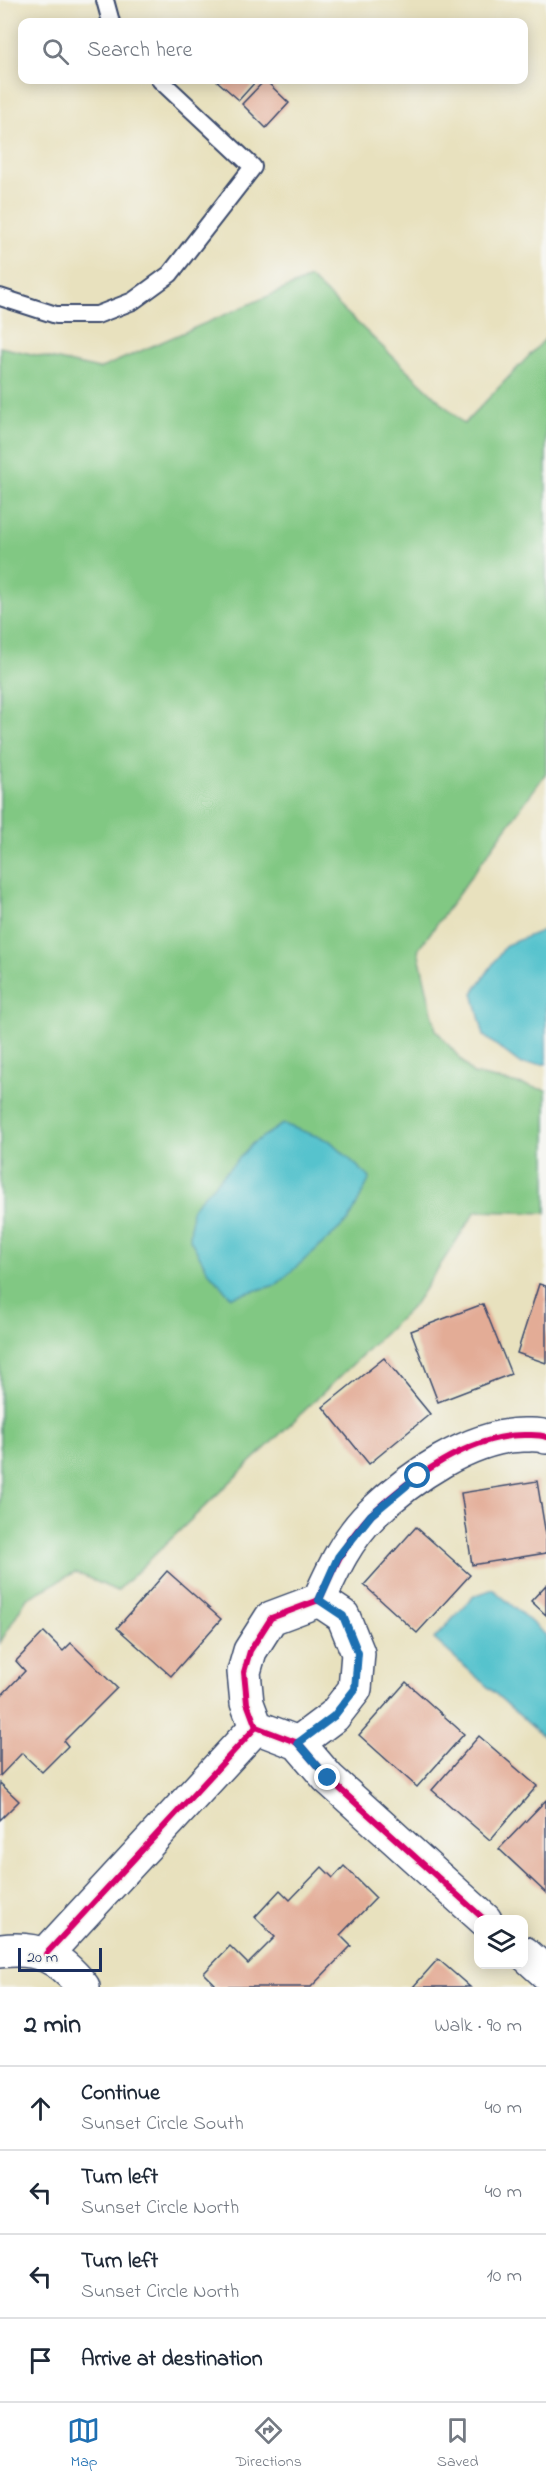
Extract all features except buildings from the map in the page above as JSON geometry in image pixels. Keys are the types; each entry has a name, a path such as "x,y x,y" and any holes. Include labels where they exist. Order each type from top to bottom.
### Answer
{"street":[{"path":"479,1915 328,1778 298,1743 256,1727 247,1703 244,1672 250,1651 270,1618 319,1600 338,1557 371,1515 418,1476 468,1447 512,1435 541,1434 546,1437"},
{"path":"298,1743 334,1716 355,1689 358,1653 343,1616 319,1600"},
{"path":"46,1954 256,1727"},
{"path":"0,1951 21,1948 46,1954 68,1967 83,1987"},
{"path":"528,1957 546,1974"}],"lane":[{"path":"105,0 110,18"},
{"path":"0,297 56,315 97,315 133,301 170,274 253,167 164,84"}],"green space":[{"path":"310,278 464,424 546,338 546,773 418,950 436,1030 473,1074 546,1090 546,1213 476,1211 414,1305 117,1591 75,1572 26,1599 0,1643 0,347 99,369"}],"water":[{"path":"546,929 546,1064 521,1064 484,1036 473,993 506,945"},
{"path":"283,1124 330,1141 370,1178 349,1220 276,1285 231,1297 208,1271 190,1239 192,1208 253,1143"},
{"path":"493,1589 546,1635 546,1739 434,1639 474,1596"}],"cycle path":[{"path":"479,1915 328,1778 298,1743 256,1727 247,1703 244,1672 250,1651 271,1618 319,1600 335,1565 355,1533 372,1514 404,1486 442,1461 483,1442 524,1435 546,1437"},
{"path":"46,1954 256,1727"}],"route":[{"path":"328,1778 298,1743 334,1716 355,1689 358,1653 343,1616 319,1600 338,1557 371,1515 418,1476"}]}
